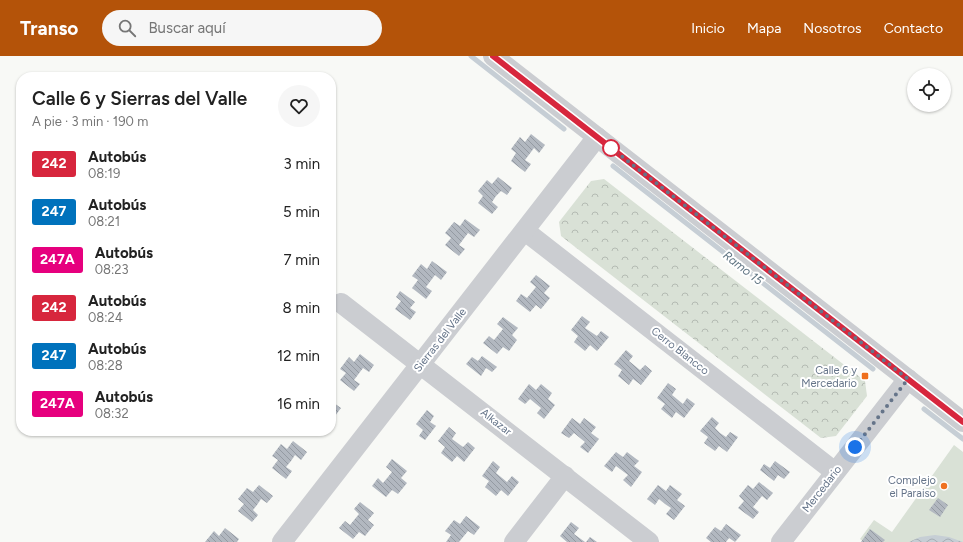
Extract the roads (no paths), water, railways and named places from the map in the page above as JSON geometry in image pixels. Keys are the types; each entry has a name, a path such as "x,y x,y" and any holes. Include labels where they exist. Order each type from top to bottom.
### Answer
{"street":[{"path":"493,56 963,422"},
{"name":"Sierras del Valle","path":"282,542 597,137"},
{"name":"Cerro Blancco","path":"525,231 835,472"},
{"name":"Alkazar","path":"341,303 649,542"},
{"name":"Mercedario","path":"781,542 908,379"},
{"path":"514,542 565,476"}],"water":[{"path":"935,535 949,537 963,542 909,542 920,537"}],"waterway":[{"name":"Ramo 15","path":"471,56 564,129"},
{"name":"Ramo 15","path":"613,166 873,369"},
{"name":"Ramo 15","path":"924,409 963,439"}],"place":[{"name":"Calle 6 y Mercedario","path":"865,376"},
{"name":"Complejo el Paraiso","path":"944,486"}]}
